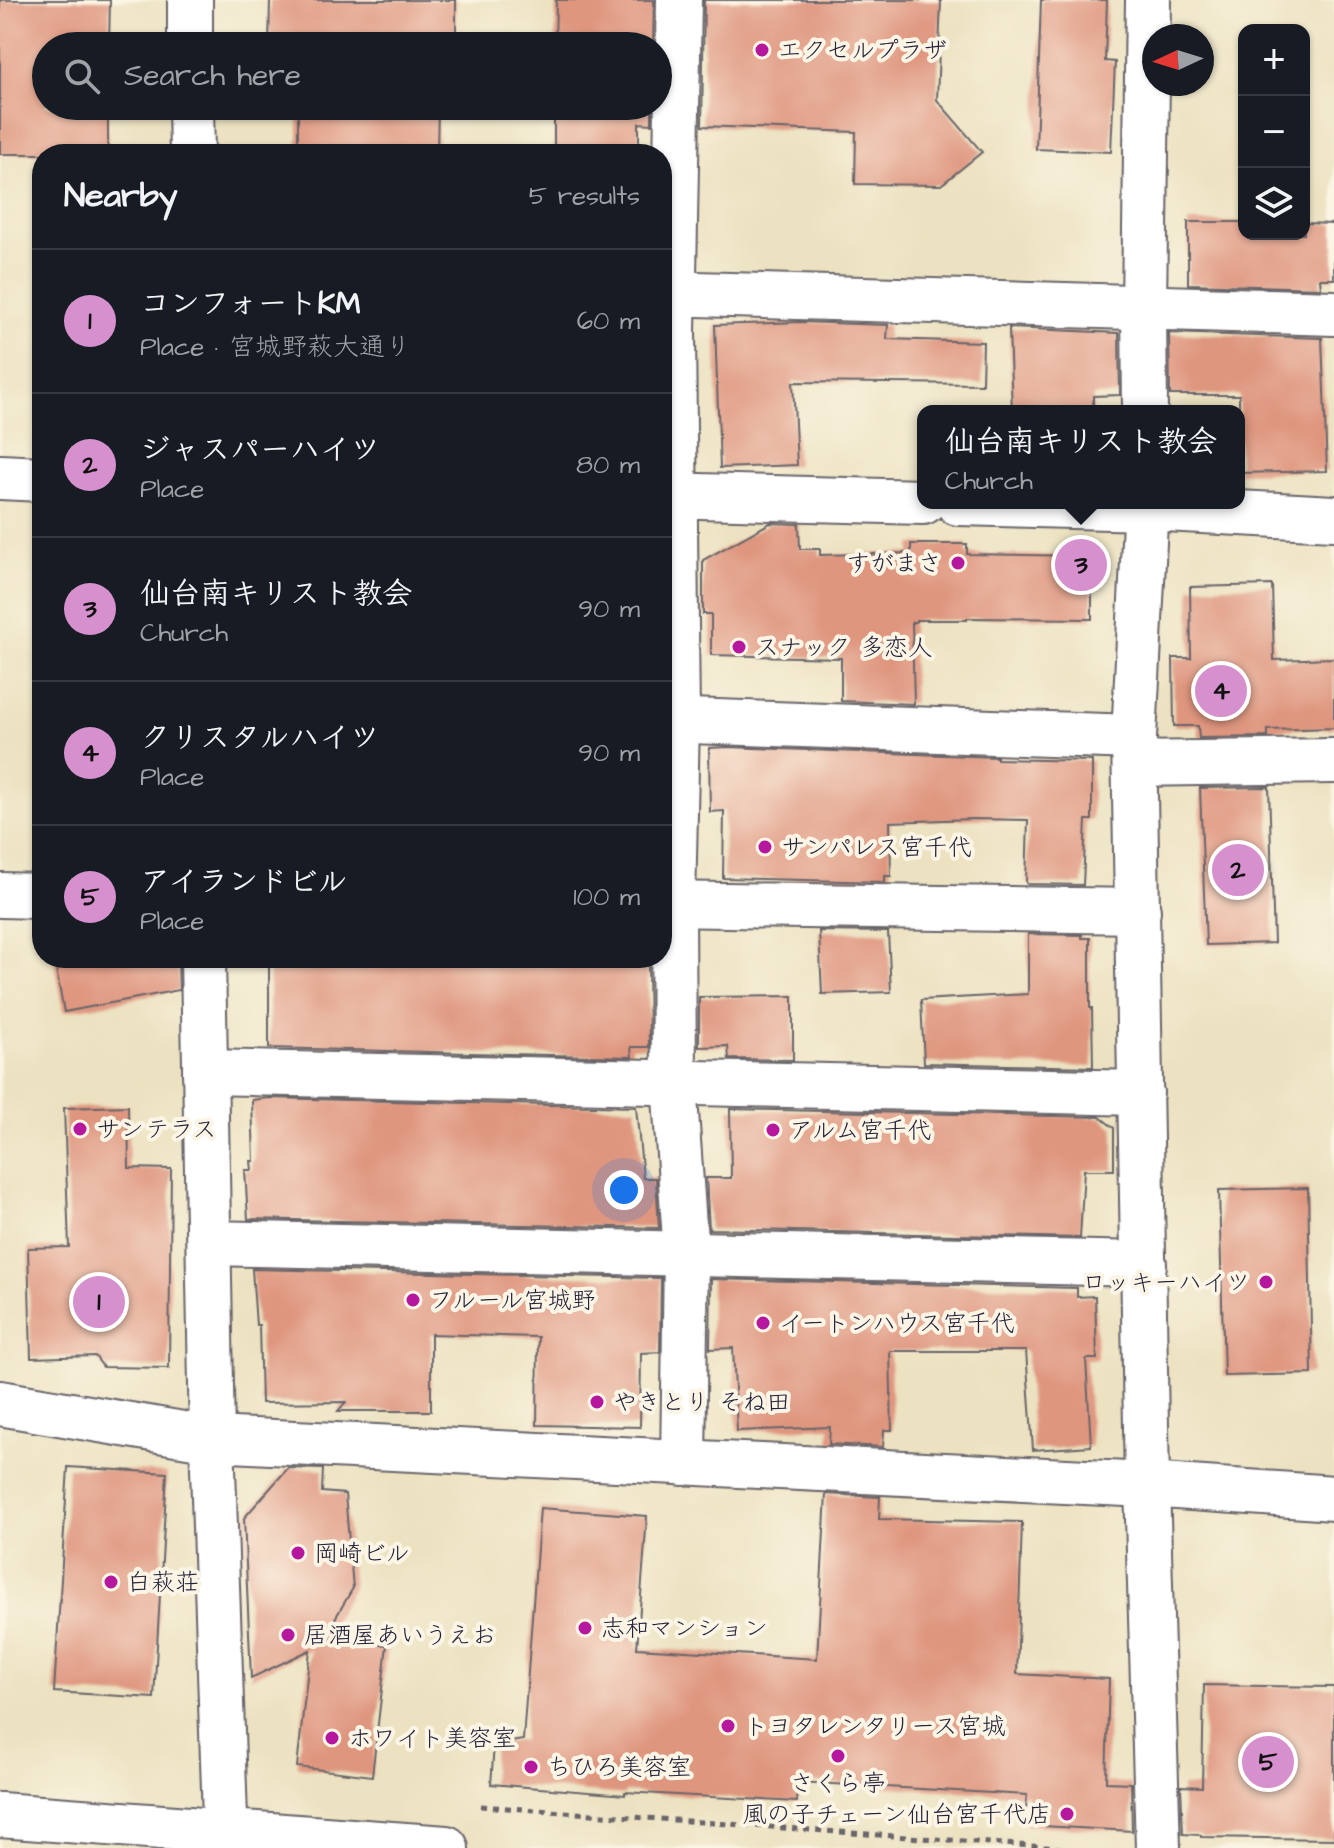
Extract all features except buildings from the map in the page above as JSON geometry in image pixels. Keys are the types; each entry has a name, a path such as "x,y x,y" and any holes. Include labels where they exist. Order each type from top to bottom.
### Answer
{"street":[{"path":"190,0 190,32"},
{"path":"672,186 679,0"},
{"path":"1145,405 1148,0"},
{"path":"191,120 192,144"},
{"path":"672,293 1334,313"},
{"path":"0,477 32,479"},
{"path":"672,496 917,502"},
{"path":"1146,509 1135,750 1147,1485 1158,1848"},
{"path":"1204,509 1334,518"},
{"path":"672,720 1334,761"},
{"path":"0,895 32,896"},
{"path":"672,904 1138,911"},
{"path":"203,968 212,1439 226,1840"},
{"path":"670,968 674,1083 686,1254 683,1463"},
{"path":"205,1072 1141,1093"},
{"path":"209,1243 1144,1264"},
{"path":"0,1403 212,1439 1147,1485 1334,1498"},
{"path":"0,1815 226,1840 446,1848"}],"path":[{"path":"472,1805 1059,1848"}],"place":[{"name":"エクセルプラザ","path":"762,50"},
{"name":"すがまさ","path":"958,563"},
{"name":"仙台南キリスト教会","path":"1081,565"},
{"name":"スナック 多恋人","path":"739,647"},
{"name":"クリスタルハイツ","path":"1221,691"},
{"name":"サンパレス宮千代","path":"765,847"},
{"name":"ジャスパーハイツ","path":"1238,870"},
{"name":"サンテラス","path":"80,1129"},
{"name":"アルム宮千代","path":"773,1130"},
{"name":"ロッキーハイツ","path":"1266,1282"},
{"name":"フルール宮城野","path":"413,1300"},
{"name":"コンフォートKM","path":"99,1302"},
{"name":"イートンハウス宮千代","path":"763,1323"},
{"name":"やきとり そね田","path":"597,1402"},
{"name":"岡崎ビル","path":"298,1553"},
{"name":"白萩荘","path":"111,1582"},
{"name":"志和マンション","path":"585,1628"},
{"name":"居酒屋あいうえお","path":"288,1635"},
{"name":"トヨタレンタリース宮城","path":"728,1726"},
{"name":"ホワイト美容室","path":"332,1738"},
{"name":"さくら亭","path":"838,1756"},
{"name":"アイランドビル","path":"1268,1762"},
{"name":"ちひろ美容室","path":"531,1767"},
{"name":"風の子チェーン仙台宮千代店","path":"1067,1814"}]}
